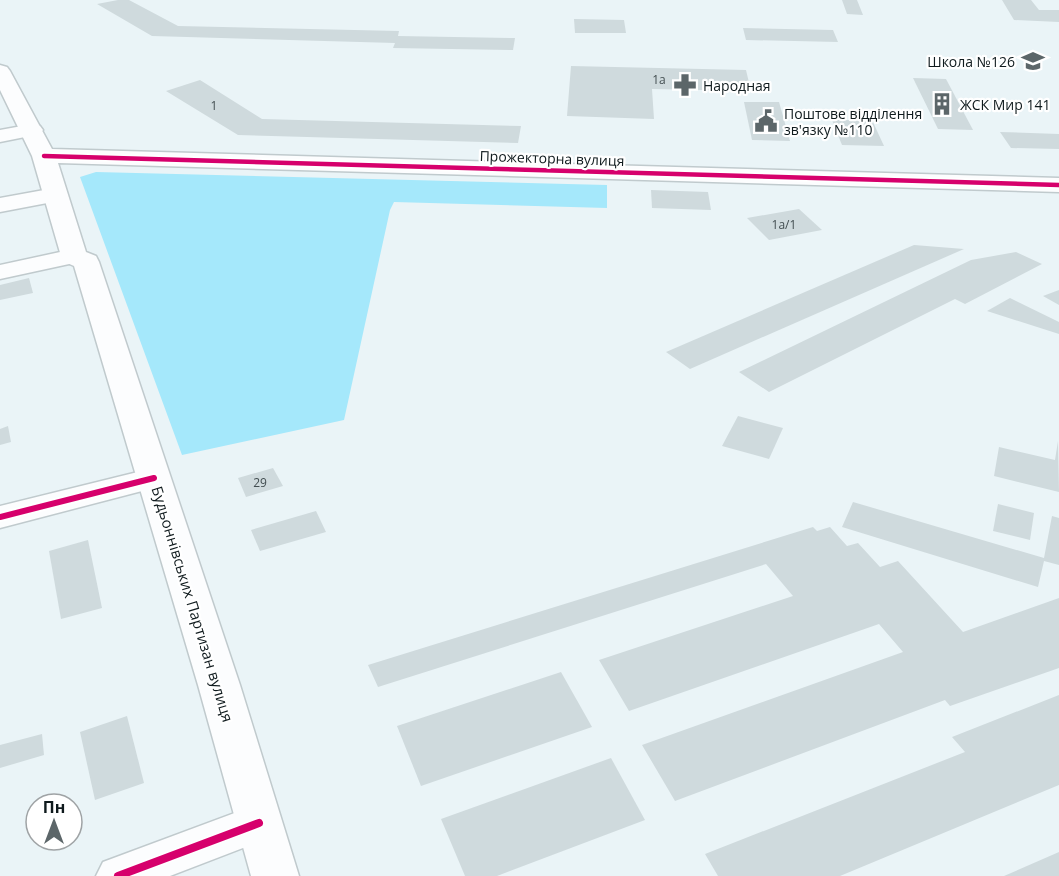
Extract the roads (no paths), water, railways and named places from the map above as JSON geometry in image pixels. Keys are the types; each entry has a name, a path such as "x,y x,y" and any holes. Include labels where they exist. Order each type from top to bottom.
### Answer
{"main road":[{"name":"Будьоннівських Партизан вулиця","path":"0,71 38,143 74,256 86,262 275,876"},
{"name":"Прожекторна вулиця","path":"38,143 1059,184"}],"street":[{"path":"0,135 38,143"},
{"path":"0,205 55,195"},
{"path":"0,272 74,256"},
{"path":"0,517 154,478"},
{"path":"118,876 260,822"}],"place":[{"name":"Школа №126","path":"1033,61"},
{"name":"Народная","path":"685,85"},
{"name":"ЖСК Мир 141","path":"942,104"},
{"name":"Поштове відділення зв'язку №110","path":"766,121"}]}
